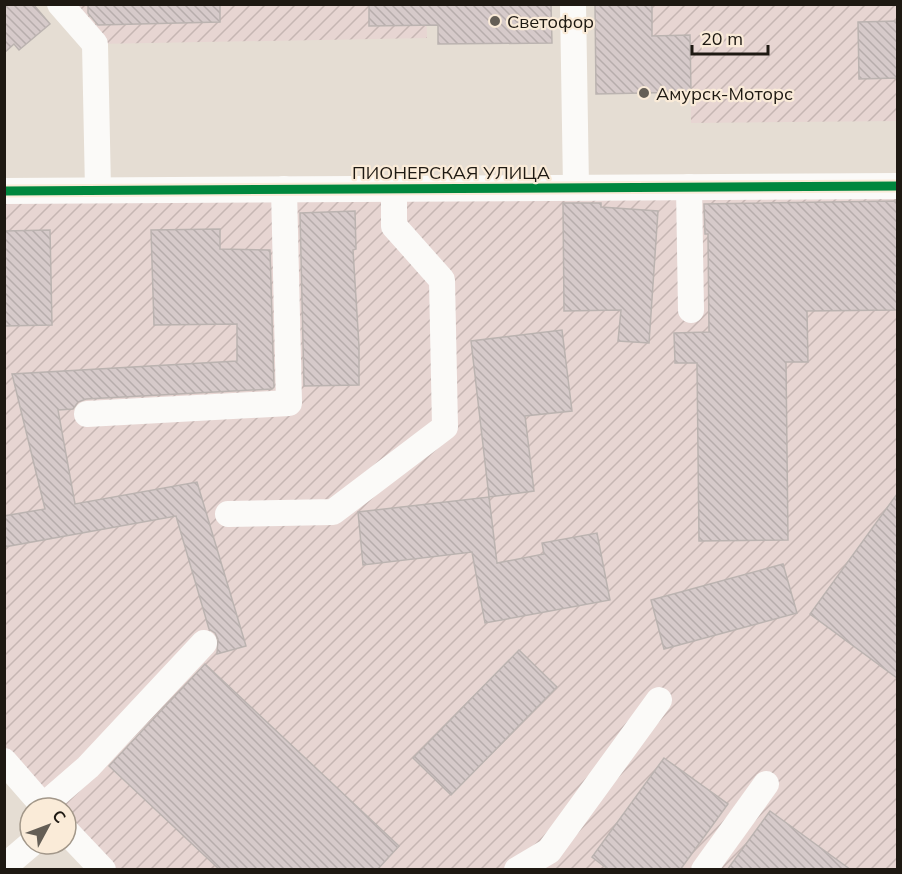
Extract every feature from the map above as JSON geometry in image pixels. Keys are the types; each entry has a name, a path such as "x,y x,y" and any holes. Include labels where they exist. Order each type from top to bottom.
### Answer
{"street":[{"path":"60,4 95,44 98,190"},
{"path":"573,4 576,187"},
{"name":"ПИОНЕРСКАЯ УЛИЦА","path":"4,191 897,186"},
{"path":"689,187 691,310"},
{"path":"228,514 333,512 445,427 442,280 394,226 394,188"},
{"path":"87,414 289,403 284,189"},
{"path":"56,796 88,767 204,643"},
{"path":"518,870 549,851 659,700"},
{"path":"4,762 34,796"},
{"path":"704,870 766,784"},
{"path":"78,844 103,870"}],"shaded area":[{"path":"60,5 426,5 427,38 95,44"},
{"path":"652,5 897,5 897,121 691,123 690,36 652,36"},
{"path":"897,186 897,869 103,869 78,843 78,796 35,796 5,761 5,191"}],"building":[{"path":"4,4 33,4 50,24 19,50 14,44 4,53"},
{"path":"88,4 220,4 220,22 98,25 88,13"},
{"name":"Светофор","path":"369,4 551,4 552,43 438,44 438,25 369,26"},
{"path":"595,4 652,4 652,36 690,35 691,92 596,94"},
{"path":"897,21 897,78 859,79 858,22"},
{"path":"897,201 897,310 807,311 808,362 786,362 788,540 699,541 697,363 675,363 674,333 709,332 708,234 705,234 704,204"},
{"path":"563,203 601,203 601,207 658,211 649,343 618,341 621,310 564,311"},
{"path":"355,211 356,249 353,250 359,385 304,386 300,213"},
{"path":"220,229 220,249 270,250 274,387 272,389 86,399 78,402 73,409 58,410 75,504 197,482 246,646 217,654 218,639 209,629 176,516 4,547 4,516 45,509 12,374 237,361 237,324 154,325 151,230"},
{"path":"50,230 52,325 4,326 4,231"},
{"path":"562,330 572,411 525,416 534,491 489,497 471,341"},
{"path":"897,494 897,678 810,614"},
{"path":"489,497 497,563 544,554 542,543 597,533 610,600 485,623 472,552 363,565 358,512"},
{"path":"783,564 797,613 664,649 651,600"},
{"path":"519,650 557,687 451,795 413,758"},
{"path":"205,664 399,846 377,870 220,870 109,766"},
{"path":"664,758 728,804 680,870 609,870 592,857"},
{"path":"770,811 851,870 727,870"}],"cycle path":[{"path":"4,191 898,186"}],"place":[{"name":"Светофор","path":"495,21"},
{"name":"Амурск-Моторс","path":"644,93"}]}
